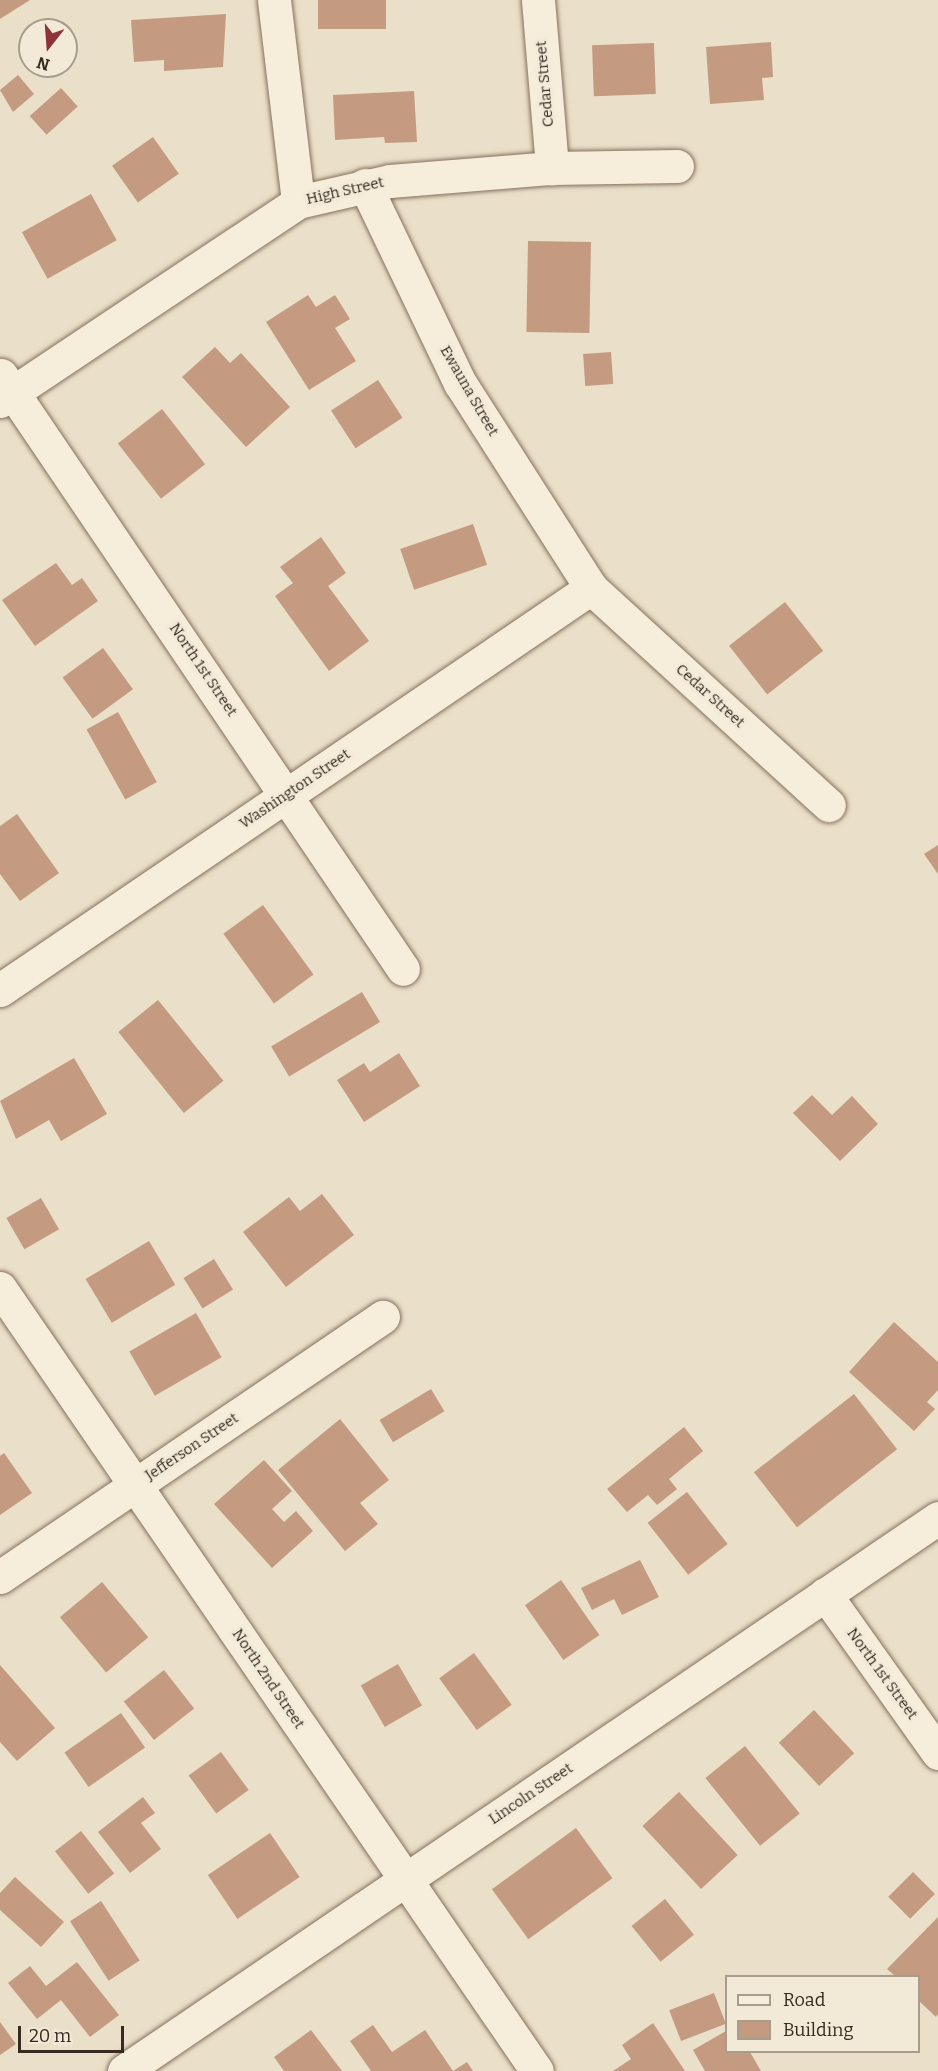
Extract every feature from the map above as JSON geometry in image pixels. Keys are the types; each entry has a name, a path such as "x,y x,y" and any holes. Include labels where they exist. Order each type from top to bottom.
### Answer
{"street":[{"path":"274,0 298,202"},
{"name":"Cedar Street","path":"538,0 552,168"},
{"name":"High Street","path":"4,388 298,202 365,185 552,168 677,166"},
{"name":"Ewauna Street","path":"365,185 460,383 591,588"},
{"name":"North 1st Street","path":"4,388 288,794 403,969"},
{"name":"Cedar Street","path":"591,588 829,805"},
{"name":"Washington Street","path":"0,990 591,588"},
{"name":"North 2nd Street","path":"0,1288 537,2071"},
{"name":"Jefferson Street","path":"0,1577 383,1317"},
{"name":"Lincoln Street","path":"124,2071 938,1518"},
{"name":"North 1st Street","path":"825,1594 938,1753"}],"building":[{"path":"0,0 30,0 0,19"},
{"path":"318,0 386,0 386,29 318,29"},
{"path":"226,14 223,67 164,71 164,60 134,62 131,20"},
{"path":"771,42 773,77 762,78 764,100 710,104 706,47"},
{"path":"654,43 656,94 594,96 592,45"},
{"path":"18,75 18,78 34,94 13,112 0,90"},
{"path":"61,88 78,107 47,135 30,116"},
{"path":"414,91 417,142 385,143 384,137 335,140 333,95"},
{"path":"153,137 179,174 138,203 112,166"},
{"path":"91,194 117,240 48,279 22,232"},
{"path":"528,241 591,242 589,333 526,332"},
{"path":"308,295 316,307 335,295 350,319 335,328 356,361 309,390 266,322"},
{"path":"215,347 230,363 241,353 290,407 246,447 182,377"},
{"path":"611,352 613,384 585,386 583,354"},
{"path":"378,380 403,418 356,448 331,410"},
{"path":"162,409 205,464 161,499 118,443"},
{"path":"473,524 487,565 414,590 400,549"},
{"path":"321,537 346,573 328,586 369,641 329,671 275,596 293,583 280,567"},
{"path":"56,563 72,585 82,578 98,601 35,646 2,600"},
{"path":"785,602 823,651 767,695 729,646"},
{"path":"103,648 133,689 93,719 63,677"},
{"path":"118,712 157,782 125,799 87,729"},
{"path":"17,814 59,873 20,901 0,874 0,826"},
{"path":"938,845 938,874 924,854"},
{"path":"263,905 314,975 274,1003 223,934"},
{"path":"362,992 380,1022 289,1077 271,1047"},
{"path":"158,1000 223,1081 184,1113 118,1032"},
{"path":"399,1053 420,1086 364,1122 337,1080 364,1063 370,1072"},
{"path":"74,1058 107,1114 61,1141 49,1120 16,1139 0,1101"},
{"path":"812,1095 832,1115 852,1096 878,1124 840,1161 793,1113"},
{"path":"322,1194 354,1235 286,1287 243,1232 289,1197 300,1211"},
{"path":"41,1198 59,1229 24,1249 6,1218"},
{"path":"149,1241 175,1285 112,1323 86,1279"},
{"path":"214,1259 233,1290 203,1309 183,1278"},
{"path":"196,1313 222,1357 155,1396 129,1352"},
{"path":"894,1322 938,1362 938,1390 927,1402 935,1409 914,1431 849,1372"},
{"path":"431,1389 444,1411 393,1442 380,1420"},
{"path":"854,1394 897,1449 797,1527 754,1472"},
{"path":"340,1419 389,1480 360,1503 378,1524 345,1551 278,1470"},
{"path":"684,1427 703,1451 669,1479 677,1489 657,1505 648,1495 627,1512 607,1489"},
{"path":"4,1453 32,1493 0,1515 0,1456"},
{"path":"264,1460 292,1491 272,1509 284,1522 296,1511 313,1531 272,1568 214,1504"},
{"path":"687,1492 728,1544 688,1575 648,1523"},
{"path":"640,1560 659,1597 622,1615 614,1599 592,1610 581,1588"},
{"path":"561,1580 599,1635 563,1660 525,1605"},
{"path":"102,1582 148,1637 106,1673 60,1617"},
{"path":"474,1653 512,1705 477,1730 439,1678"},
{"path":"398,1664 422,1706 385,1727 361,1686"},
{"path":"0,1665 55,1728 17,1761 0,1742"},
{"path":"164,1670 194,1709 154,1740 124,1701"},
{"path":"814,1710 854,1753 819,1786 779,1743"},
{"path":"121,1713 145,1747 89,1787 64,1753"},
{"path":"745,1746 800,1814 760,1846 705,1778"},
{"path":"221,1752 249,1790 216,1814 189,1776"},
{"path":"679,1792 738,1855 701,1889 642,1826"},
{"path":"143,1797 155,1813 141,1823 161,1849 130,1873 98,1832"},
{"path":"576,1828 612,1878 528,1939 492,1889"},
{"path":"81,1831 114,1874 88,1894 55,1851"},
{"path":"270,1833 300,1877 237,1919 208,1875"},
{"path":"913,1872 935,1894 910,1919 888,1897"},
{"path":"15,1877 64,1922 41,1947 0,1910 0,1893"},
{"path":"665,1899 694,1935 661,1962 632,1926"},
{"path":"101,1901 140,1961 109,1981 70,1921"},
{"path":"938,1917 938,2014 936,2017 920,2002 920,1975 894,1975 887,1969"},
{"path":"77,1962 119,2015 90,2037 61,2000 37,2019 8,1983 30,1966 46,1986"},
{"path":"714,1993 725,2024 681,2041 669,2010"},
{"path":"0,2022 16,2044 0,2055"},
{"path":"653,2023 685,2071 613,2071 631,2059 622,2045"},
{"path":"373,2025 392,2052 425,2030 453,2071 371,2071 350,2041"},
{"path":"311,2030 342,2071 284,2071 274,2057"},
{"path":"725,2032 725,2053 751,2053 761,2071 705,2071 693,2050"},
{"path":"467,2062 473,2071 453,2071"}]}
